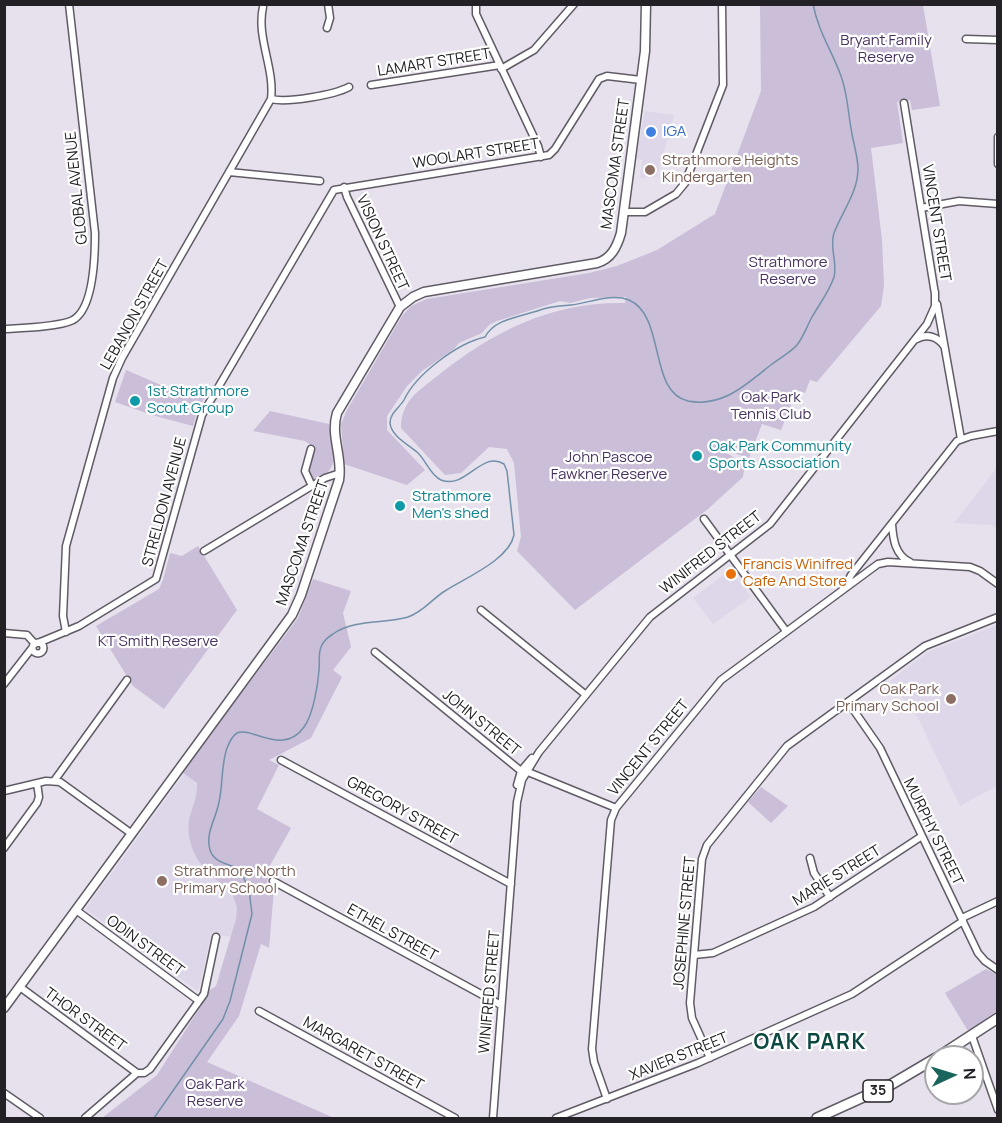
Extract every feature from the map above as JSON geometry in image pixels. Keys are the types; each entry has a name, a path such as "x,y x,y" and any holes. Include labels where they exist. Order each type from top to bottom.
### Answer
{"main road":[{"name":"MASCOMA STREET","path":"4,1008 292,615 301,596 340,473 334,431 337,413 400,307 412,297 434,289 601,262 613,252 618,244 624,212 646,40 646,4"},
{"name":"35","path":"958,1045 998,1018"},
{"name":"35","path":"817,1119 892,1084 924,1066"}],"street":[{"name":"GLOBAL AVENUE","path":"4,329 65,323 83,312 88,300 95,252 95,233 70,4"},
{"path":"327,28 330,18 328,4"},
{"path":"476,4 478,20 538,146 541,157"},
{"name":"LAMART STREET","path":"371,85 501,67 534,50 574,4"},
{"path":"624,212 641,213 676,194 682,188 723,84 722,4"},
{"path":"263,7 261,22 272,99 283,100 349,87"},
{"path":"966,39 998,40"},
{"name":"WOOLART STREET","path":"344,187 549,155 599,79 607,76 641,80"},
{"name":"LEBANON STREET","path":"64,633 66,546 113,378 126,349 272,99"},
{"name":"VINCENT STREET","path":"846,587 851,575 954,445 962,439 904,103"},
{"path":"998,137 998,164"},
{"path":"229,172 320,181"},
{"name":"VISION STREET","path":"344,187 400,307"},
{"name":"STRELDON AVENUE","path":"64,633 156,579 202,415 327,199 334,190 344,187"},
{"path":"921,208 959,201 998,204"},
{"name":"WINIFRED STREET","path":"492,1117 518,802 517,783 539,752 656,611 770,524 927,324 934,311 935,292"},
{"path":"914,341 922,336 929,336 940,340 945,347"},
{"path":"962,439 998,431"},
{"path":"311,448 305,471 312,486"},
{"path":"204,551 329,476 340,473"},
{"path":"704,519 787,630"},
{"path":"892,524 895,547 904,559 917,564"},
{"name":"VINCENT STREET","path":"607,1099 594,1062 592,1049 611,820 616,808 721,680 860,576 884,562 970,567 981,571 998,584"},
{"path":"860,576 858,572 861,565"},
{"path":"481,610 586,695"},
{"name":"JOSEPHINE STREET","path":"710,1058 691,1012 702,859 707,845 787,746 925,646 998,617"},
{"path":"4,633 27,635 36,647"},
{"path":"4,684 36,647 47,638 64,633"},
{"path":"36,647 41,644 43,648 52,638"},
{"name":"JOHN STREET","path":"375,652 524,772 616,808"},
{"path":"54,781 127,680"},
{"name":"MURPHY STREET","path":"848,702 880,748 981,957 998,970"},
{"name":"GREGORY STREET","path":"281,760 510,884"},
{"path":"4,791 54,781 65,785 132,834"},
{"path":"4,848 37,803 38,783"},
{"name":"MARIE STREET","path":"694,955 713,953 807,911 922,836"},
{"path":"810,858 814,873 830,897"},
{"name":"ETHEL STREET","path":"273,881 501,1005"},
{"name":"XAVIER STREET","path":"556,1119 710,1058 862,988 962,920 998,901"},
{"name":"ODIN STREET","path":"76,910 199,1000"},
{"path":"85,1119 137,1073 144,1074 150,1069 204,994 216,937"},
{"name":"THOR STREET","path":"20,987 137,1073"},
{"name":"MARGARET STREET","path":"259,1011 455,1119"},
{"path":"972,1036 998,1110"},
{"path":"4,1092 40,1119"}],"shaded area":[{"path":"645,111 674,115 657,177 640,178 642,160 636,159"},
{"path":"996,469 997,529 992,525 954,523"},
{"path":"730,570 751,597 713,624 693,598"},
{"name":"Oak Park Primary School","path":"997,625 997,786 960,806 918,718 890,681 928,652"},
{"name":"Strathmore North Primary School","path":"185,773 197,783 197,794 189,821 202,866 210,875 231,888 237,908 231,937 211,934 199,989 196,990 87,910"}],"green space":[{"path":"760,5 923,5 940,106 912,110 910,100 897,102 903,143 871,148 882,240 884,285 881,306 817,382 810,380 805,393 797,390 781,430 762,424 749,458 721,449 745,465 743,477 708,509 575,610 517,551 521,537 514,463 507,449 489,447 461,473 445,475 401,428 402,419 411,398 457,361 501,334 547,314 598,304 625,303 626,297 590,298 570,303 560,301 497,321 489,325 482,333 459,343 422,371 407,386 387,416 387,430 425,470 407,485 344,464 341,424 402,316 411,306 427,299 589,273 617,266 657,250 715,214 761,91"},
{"path":"126,370 161,385 205,397 198,409 193,426 115,402"},
{"path":"270,411 329,424 334,458 330,470 312,479 307,470 313,447 305,441 253,431"},
{"name":"KT Smith Reserve","path":"198,546 237,610 164,709 133,686 96,626 159,589 170,553 182,556"},
{"name":"Oak Park Reserve","path":"313,579 351,591 343,613 351,647 333,670 342,677 311,738 269,760 279,765 257,809 291,828 268,869 267,885 274,889 269,948 261,944 239,1016 207,1062 334,1118 102,1118 157,1075 201,1006 207,992 216,986 236,919 237,908 231,889 205,869 194,852 190,842 189,820 196,797 197,783 182,772 298,618"},
{"path":"761,787 788,806 771,823 748,802"},
{"path":"986,969 997,975 997,1011 968,1031 945,993"}],"waterway":[{"path":"154,1118 223,1019 230,1001 252,914 249,890 240,869 215,858 209,844 210,832 218,808 225,755 231,740 237,733 243,732 277,740 287,740 296,736 310,715 318,684 320,650 328,638 350,626 413,615 445,591 495,560 504,552 514,535 507,471 504,464 496,461 488,462 458,480 450,482 441,480 434,475 417,452 401,440 391,428 392,416 418,380 439,361 474,340 485,337 489,331 502,322 548,308 607,298 629,300 641,309 648,321 667,384 675,395 688,401 713,401 734,392 792,350 802,338 834,277 834,233 853,194 858,169 847,97 818,23 813,4"}],"place":[{"name":"IGA","path":"651,132"},
{"name":"Strathmore Heights Kindergarten","path":"650,170"},
{"name":"1st Strathmore Scout Group","path":"135,401"},
{"name":"Oak Park Community Sports Association","path":"697,456"},
{"name":"Strathmore Men's shed","path":"400,506"},
{"name":"Francis Winifred Cafe And Store","path":"731,574"},
{"name":"Oak Park Primary School","path":"951,699"},
{"name":"Strathmore North Primary School","path":"162,881"}],"district":[{"name":"OAK PARK","path":"810,1043"}],"park label":[{"name":"Bryant Family Reserve","path":"886,50"},
{"name":"Strathmore Reserve","path":"788,272"},
{"name":"Oak Park Tennis Club","path":"771,406"},
{"name":"John Pascoe Fawkner Reserve","path":"609,466"}]}
